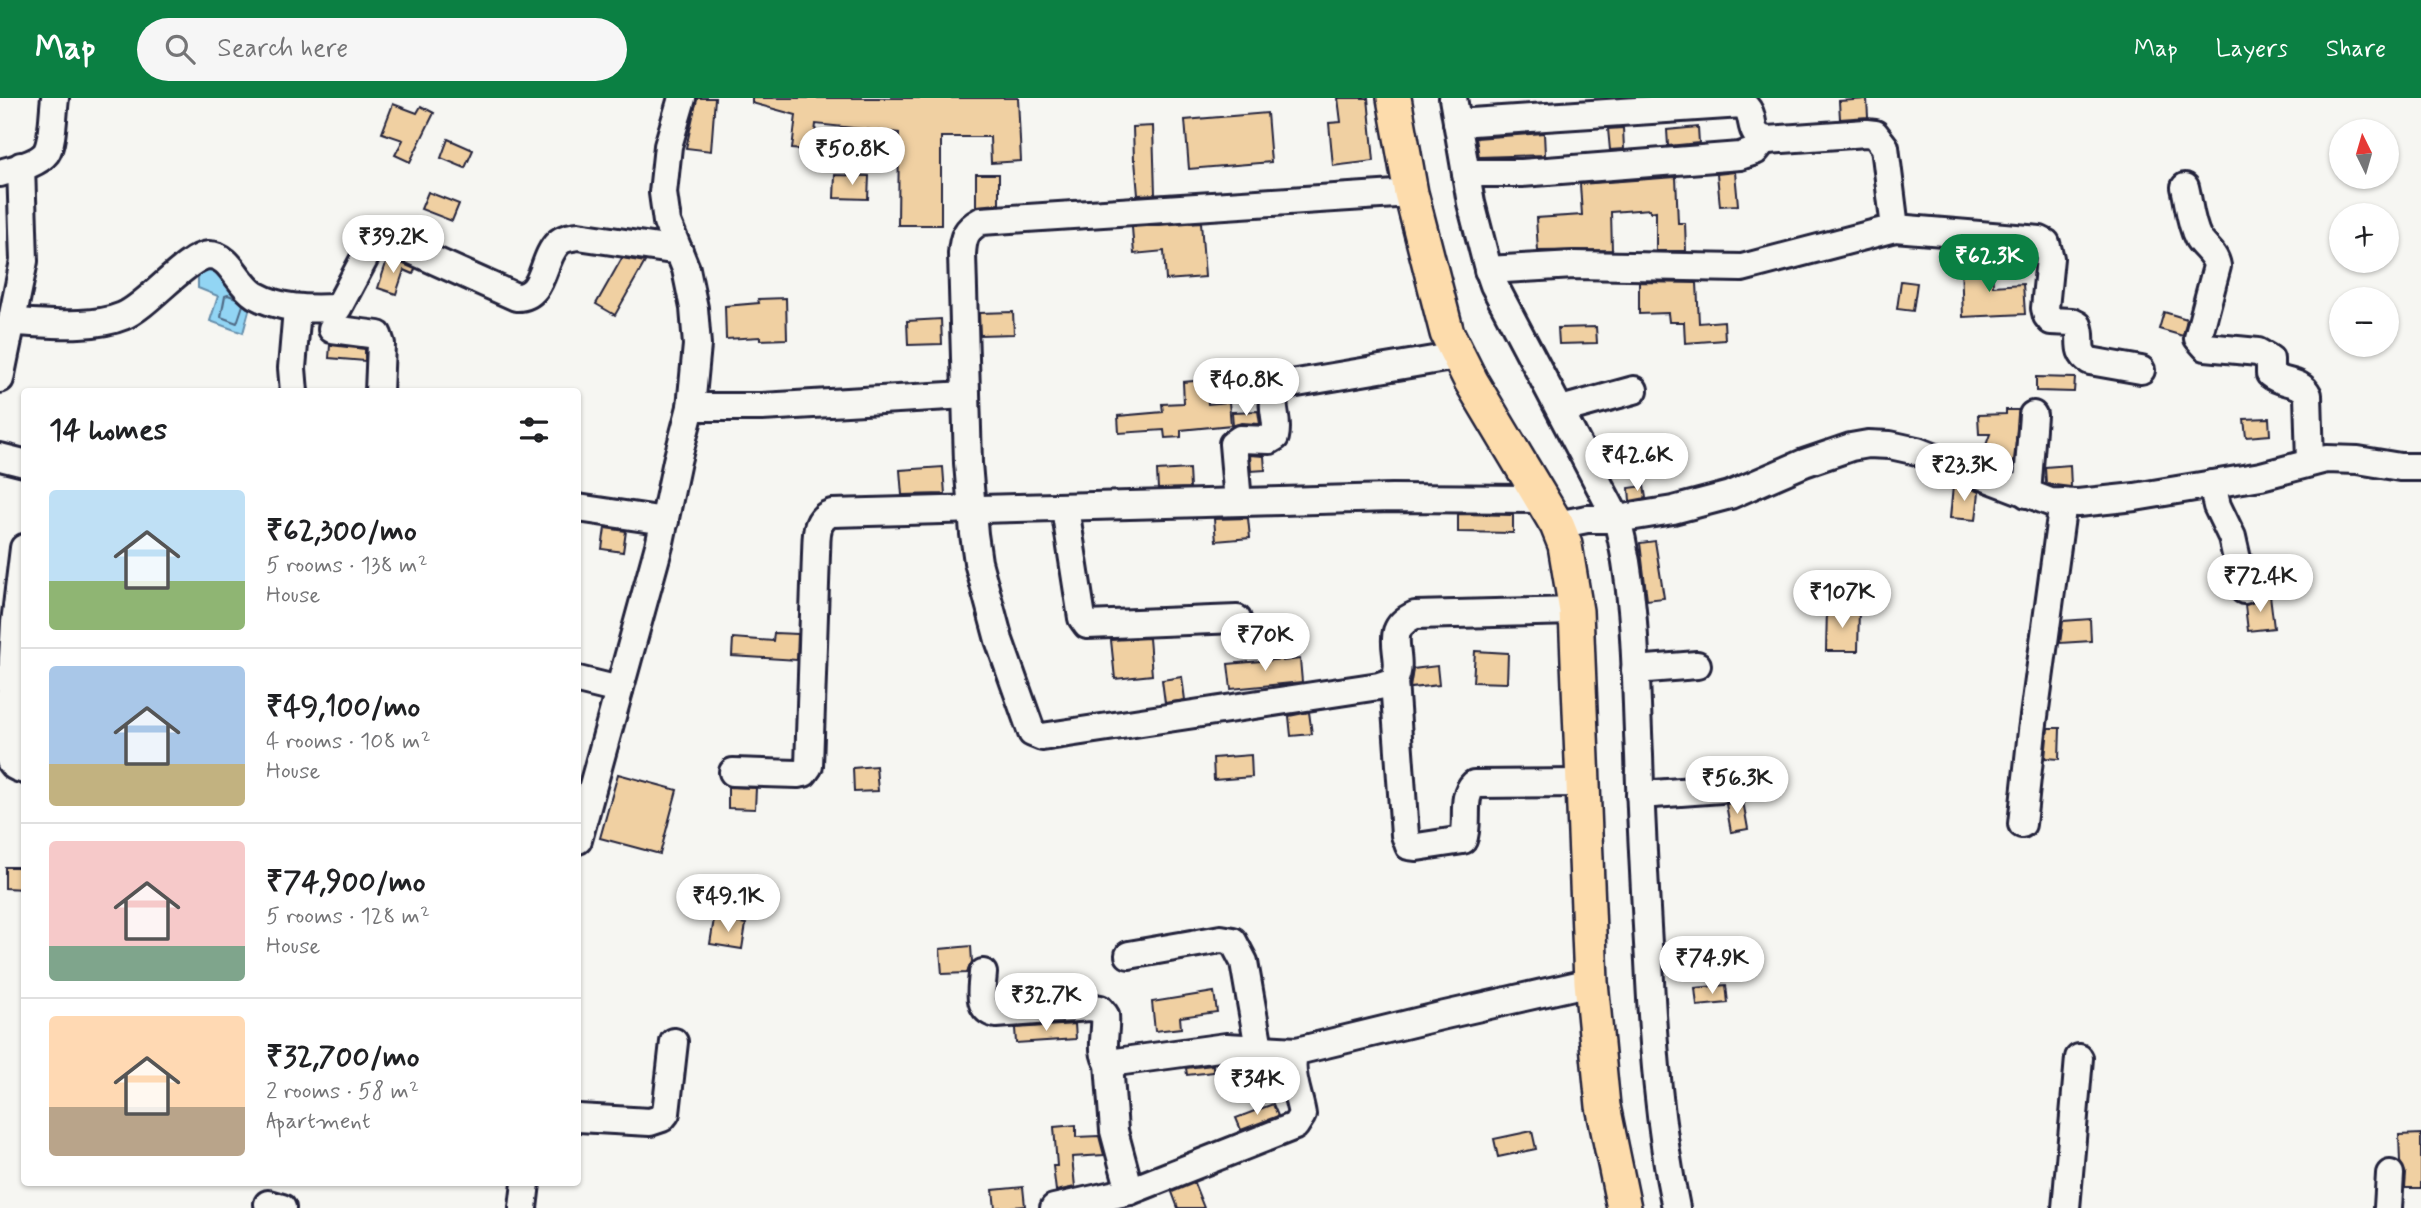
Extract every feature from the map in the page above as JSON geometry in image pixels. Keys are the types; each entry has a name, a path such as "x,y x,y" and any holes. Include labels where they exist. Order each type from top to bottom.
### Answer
{"main road":[{"path":"1394,98 1411,192 1439,308 1457,356 1581,516 1566,545 1576,611 1591,982 1604,1106 1625,1208"}],"street":[{"path":"1,368 23,277 25,249 10,169 45,154 49,146 55,98"},
{"path":"581,828 665,521 691,407 697,345 694,308 686,269 667,222 663,193 668,146 682,98"},
{"path":"1676,1208 1665,1157 1655,1065 1635,670 1626,556 1581,516 1561,410 1488,270 1455,110 1730,103 1758,105 1754,132 1759,139 1875,134 1885,147 1895,228"},
{"path":"1466,173 1522,173 1740,156 1755,151 1764,139"},
{"path":"2185,187 2195,230 2200,241 2216,259 2217,266 2198,338 2206,347 2258,352 2270,359 2270,374 2274,378 2299,384 2305,389 2308,396 2310,462"},
{"path":"1394,681 1379,687 1042,737 1034,736 999,640 978,562 972,508 966,395 963,240 969,228 981,221 1411,192"},
{"path":"1488,270 1574,265 1742,268 1895,228 2040,240 2046,243 2050,258 2045,308 2047,316 2052,321 2078,325 2081,331 2079,350 2090,361 2141,370"},
{"path":"294,341 323,343 371,246 384,238 516,297 533,292 556,244 567,238 578,236 679,251"},
{"path":"12,322 90,323 123,317 138,309 195,260 209,255 227,262 244,287 267,301 335,318 378,335 382,344 379,388"},
{"path":"294,388 292,368 296,309"},
{"path":"1238,502 1233,444 1240,439 1270,440 1275,437 1277,432 1273,401 1281,388 1291,384 1457,356"},
{"path":"1561,410 1634,390"},
{"path":"691,407 762,407 966,395"},
{"path":"2027,495 2033,415"},
{"path":"733,772 798,774 804,773 809,766 816,554 819,523 823,516 832,513 1392,498 1581,516 1673,510 1730,495 1804,463 1868,444 1889,445 1917,452 2050,502 2135,497 2261,476 2326,459 2421,467"},
{"path":"0,457 21,462"},
{"path":"2212,484 2217,506 2232,537 2244,590"},
{"path":"2022,824 2063,502"},
{"path":"581,508 665,521"},
{"path":"1065,508 1082,618 1087,625 1237,619"},
{"path":"21,610 9,754 10,762 15,768 21,769"},
{"path":"1576,611 1415,615 1399,625 1395,635 1398,674 1394,681 1405,835 1409,846 1418,848 1462,840 1466,832 1467,794 1474,784 1583,783"},
{"path":"1635,670 1697,665"},
{"path":"581,681 619,690"},
{"path":"1640,794 1721,789"},
{"path":"1129,955 1220,939 1233,941 1244,962 1259,1048"},
{"path":"983,972 982,1000 983,1007 988,1012 996,1014 1090,1007 1100,1009 1105,1015 1104,1050 1105,1058 1110,1063 1114,1130 1130,1191"},
{"path":"1110,1063 1226,1047 1297,1051 1591,982"},
{"path":"581,1118 650,1122 662,1118 666,1113 674,1042"},
{"path":"1054,1208 1130,1191 1295,1126 1302,1115 1292,1066 1293,1056 1297,1051"},
{"path":"2066,1208 2079,1058"},
{"path":"2388,1208 2390,1174"},
{"path":"523,1208 526,1186"}],"water":[{"path":"198,262 222,262 253,296 243,333 210,321 218,296 198,288"}],"building":[{"path":"697,98 715,98 711,151 686,148"},
{"path":"752,98 1018,98 1021,161 991,163 990,137 941,137 941,225 898,225 899,133 816,124 813,151 792,149 796,115 752,103"},
{"path":"1338,98 1368,98 1374,161 1333,166 1329,123 1341,122"},
{"path":"1867,99 1868,117 1840,119 1839,101"},
{"path":"393,104 417,113 421,106 434,113 410,162 395,155 403,140 382,133"},
{"path":"1267,113 1271,162 1189,169 1185,120"},
{"path":"1153,126 1155,194 1138,195 1133,127"},
{"path":"1698,127 1699,143 1668,146 1667,130"},
{"path":"1623,128 1624,149 1610,150 1608,129"},
{"path":"1544,133 1545,155 1479,157 1476,138"},
{"path":"448,139 473,150 465,168 441,158"},
{"path":"1735,172 1738,205 1720,206 1717,174"},
{"path":"976,174 999,174 999,204 976,206"},
{"path":"835,175 869,176 868,199 834,198"},
{"path":"1676,177 1678,223 1685,223 1686,251 1656,251 1656,211 1650,212 1650,209 1611,212 1612,250 1538,251 1536,218 1582,215 1580,184"},
{"path":"428,192 459,204 452,221 421,209"},
{"path":"1201,222 1205,277 1166,280 1164,251 1134,254 1132,227"},
{"path":"388,257 415,269 413,274 404,270 396,294 378,288"},
{"path":"622,258 645,262 615,315 596,304"},
{"path":"1992,264 1993,286 2023,284 2025,314 1963,317 1961,265"},
{"path":"1901,281 1917,283 1913,311 1897,309"},
{"path":"1639,282 1697,283 1699,323 1724,321 1725,340 1685,343 1684,322 1669,322 1668,313 1639,314"},
{"path":"786,298 787,339 726,339 725,306 759,303 758,299"},
{"path":"1013,312 1014,334 980,335 979,313"},
{"path":"2164,312 2187,319 2183,336 2159,329"},
{"path":"941,319 942,344 908,345 907,321"},
{"path":"1596,327 1597,343 1559,344 1558,328"},
{"path":"330,345 365,349 365,361 329,358"},
{"path":"2036,377 2075,378 2074,392 2036,391"},
{"path":"1206,380 1208,404 1229,402 1231,425 1181,430 1181,437 1165,438 1164,430 1119,433 1118,416 1163,412 1162,404 1184,403 1183,382"},
{"path":"2006,410 2019,410 2013,471 1981,459 1990,434 1979,434 1978,415 2006,414"},
{"path":"1258,411 1260,424 1241,423 1233,426 1232,412"},
{"path":"2269,418 2270,435 2246,437 2244,419"},
{"path":"1250,455 1264,456 1265,470 1251,471"},
{"path":"2070,465 2071,487 2046,484 2045,467"},
{"path":"943,467 945,494 902,495 900,470"},
{"path":"1189,469 1190,488 1158,489 1157,471"},
{"path":"1644,486 1646,498 1630,501 1629,488"},
{"path":"1953,486 1967,487 1979,492 1976,520 1950,518"},
{"path":"1458,514 1513,515 1513,533 1458,532"},
{"path":"1248,518 1250,538 1216,541 1214,519"},
{"path":"605,528 626,531 623,552 602,549"},
{"path":"1655,541 1664,598 1647,600 1640,543"},
{"path":"2270,595 2274,628 2248,631 2245,605 2254,602 2258,596"},
{"path":"1827,608 1859,608 1858,651 1826,651"},
{"path":"2090,619 2091,641 2060,643 2063,621"},
{"path":"774,633 798,634 797,660 732,656 733,638 773,641"},
{"path":"1149,638 1152,675 1115,679 1111,640"},
{"path":"1475,651 1508,653 1507,683 1473,682"},
{"path":"1300,659 1302,682 1231,689 1228,664"},
{"path":"1437,666 1439,685 1410,688 1413,669"},
{"path":"1182,677 1185,700 1165,703 1162,680"},
{"path":"1309,712 1312,734 1291,736 1289,716"},
{"path":"2048,728 2060,728 2059,759 2045,758"},
{"path":"1251,755 1252,777 1214,780 1213,758"},
{"path":"876,766 878,791 854,792 853,768"},
{"path":"618,774 677,790 660,854 600,838"},
{"path":"728,787 756,788 755,809 728,808"},
{"path":"1743,801 1748,829 1731,832 1726,804"},
{"path":"5,867 21,867 21,889 5,888"},
{"path":"714,919 746,924 742,949 710,944"},
{"path":"971,946 972,962 967,973 942,974 940,949"},
{"path":"1726,985 1728,1003 1697,1006 1695,988"},
{"path":"1214,992 1217,1012 1180,1017 1181,1028 1155,1031 1152,1002"},
{"path":"1075,1024 1076,1039 1016,1043 1015,1028"},
{"path":"1213,1065 1213,1072 1187,1075 1186,1068"},
{"path":"1273,1104 1278,1116 1241,1130 1236,1118"},
{"path":"1076,1125 1076,1137 1099,1136 1104,1155 1072,1157 1075,1187 1056,1191 1053,1166 1057,1166 1054,1127"},
{"path":"1532,1131 1536,1149 1498,1157 1494,1139"},
{"path":"2421,1134 2421,1188 2405,1188 2406,1174 2400,1162 2399,1135"},
{"path":"1194,1183 1204,1208 1178,1208 1172,1192"},
{"path":"1023,1187 1025,1206 995,1208 993,1190"}]}
